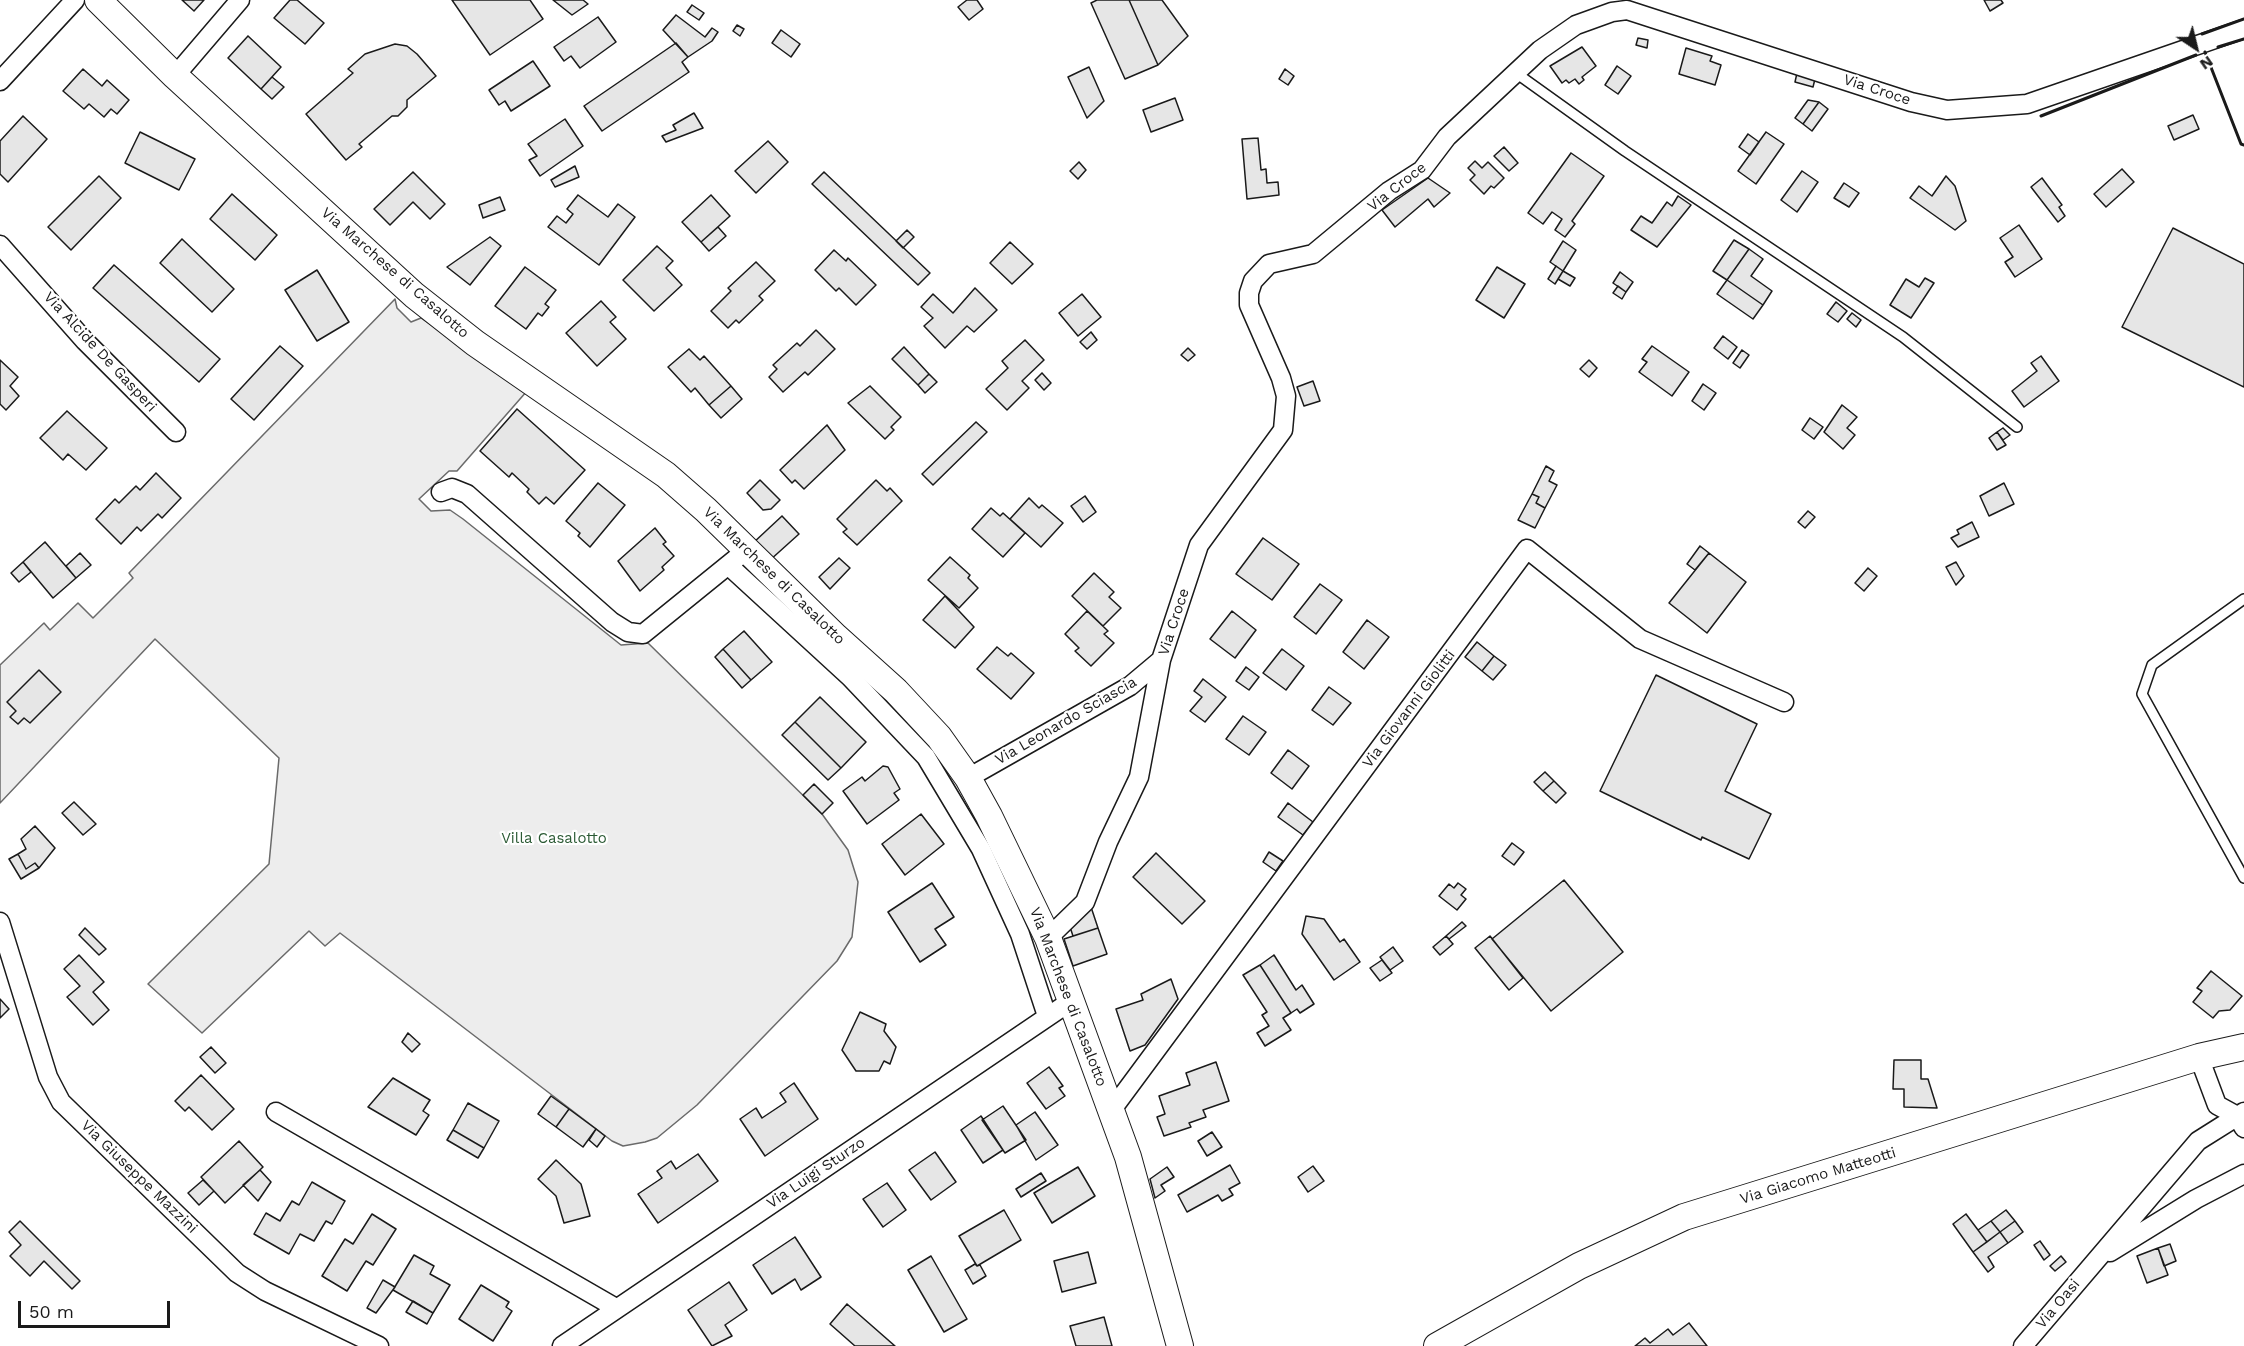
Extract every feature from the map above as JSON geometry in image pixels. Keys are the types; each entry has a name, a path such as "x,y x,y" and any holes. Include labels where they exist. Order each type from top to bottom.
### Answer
{"street":[{"path":"0,81 75,0"},
{"name":"Via Marchese di Casalotto","path":"98,0 175,76 414,295 475,343 666,475 737,557 836,637 897,691 939,737 968,778 1010,854 1048,938 1135,1179 1180,1346"},
{"path":"175,76 240,0"},
{"name":"Via Croce","path":"1048,938 1085,902 1108,842 1138,777 1161,660 1199,545 1283,430 1286,396 1250,305 1249,293 1253,281 1269,264 1313,255 1389,191 1422,170 1448,137 1540,50 1576,25 1611,12 1627,10 1911,102 1947,110 2027,104 2244,29"},
{"name":"Via Alcide De Gasperi","path":"0,245 85,341 176,432"},
{"path":"441,492 452,488 467,494 612,622 628,632 643,634 737,557 926,757 981,849 1020,934 1047,1016"},
{"name":"Via Giovanni Giolitti","path":"1111,1111 1527,549 1640,639 1784,702"},
{"name":"Via Leonardo Sciascia","path":"968,778 1130,686 1161,660"},
{"name":"Via Giuseppe Mazzini","path":"0,922 48,1077 61,1102 237,1273 266,1291 379,1346"},
{"name":"Via Luigi Sturzo","path":"562,1346 1071,1001"},
{"path":"2208,1054 2244,1039"},
{"path":"2208,1054 2244,1047"},
{"path":"2208,1054 2217,1105 2242,1119"},
{"name":"Via Giacomo Matteotti","path":"1437,1346 1580,1266 1684,1217 2208,1054"},
{"path":"276,1112 616,1308"},
{"name":"Via Oasi","path":"2023,1346 2198,1141 2242,1119"},
{"path":"2093,1262 2196,1199 2244,1174"}],"lane":[{"path":"1516,73 1625,151 1903,337 2017,427"},
{"path":"2244,599 2152,665 2142,694 2244,878"}],"green space":[{"name":"Villa Casalotto","path":"395,299 397,308 411,322 421,318 527,391 457,471 449,471 419,499 431,511 450,510 463,519 621,645 648,643 822,814 848,850 858,882 852,937 837,961 697,1105 657,1138 645,1142 623,1146 612,1141 340,933 325,946 309,931 202,1033 148,984 269,864 279,758 155,639 0,803 0,665 44,623 50,630 78,603 93,618 133,578 129,573"}],"building":[{"path":"182,0 204,0 194,11"},
{"path":"290,0 297,0 324,23 305,44 274,18"},
{"path":"452,0 530,0 543,19 490,55"},
{"path":"553,0 583,0 588,4 572,15"},
{"path":"967,0 977,0 983,9 969,20 958,7"},
{"path":"1097,0 1129,0 1158,65 1125,79 1091,3"},
{"path":"1129,0 1162,0 1188,36 1158,65"},
{"path":"1984,0 2001,0 2003,3 1990,11"},
{"path":"692,5 704,13 699,20 687,12"},
{"path":"676,15 705,37 712,28 718,32 712,41 688,57 663,30"},
{"path":"598,17 616,42 580,68 571,56 564,61 554,47"},
{"path":"737,25 744,29 740,36 733,31"},
{"path":"781,30 800,44 791,57 772,43"},
{"path":"248,36 281,67 261,89 228,58"},
{"path":"1638,38 1648,40 1647,48 1636,45"},
{"path":"676,43 688,57 682,62 689,72 602,131 584,106"},
{"path":"395,44 407,46 436,76 407,100 407,107 398,116 392,116 359,144 362,147 346,160 306,114 353,73 348,69 365,54"},
{"path":"1582,47 1596,66 1582,77 1584,80 1579,84 1575,79 1569,83 1566,80 1562,83 1550,66"},
{"path":"1686,48 1712,56 1710,61 1721,65 1715,85 1679,74"},
{"path":"533,61 550,86 511,111 505,101 499,105 489,90"},
{"path":"1617,66 1631,76 1618,94 1605,85"},
{"path":"1089,67 1104,101 1087,118 1068,77"},
{"path":"83,69 102,86 107,80 129,100 117,114 111,109 104,117 89,104 84,109 63,91"},
{"path":"1285,69 1294,76 1288,85 1279,79"},
{"path":"1797,73 1815,79 1813,87 1795,82"},
{"path":"272,77 284,87 272,99 261,89"},
{"path":"1175,98 1183,120 1151,132 1143,110"},
{"path":"1808,100 1819,102 1803,124 1795,118"},
{"path":"1819,102 1828,109 1812,131 1803,124"},
{"path":"694,113 703,128 666,142 662,136 676,130 673,125"},
{"path":"2193,115 2199,129 2174,140 2168,126"},
{"path":"23,116 47,139 8,182 0,174 0,141"},
{"path":"565,119 583,146 540,176 529,160 537,156 528,144"},
{"path":"140,132 195,159 179,190 125,163"},
{"path":"1766,132 1784,144 1756,184 1738,171"},
{"path":"1748,134 1759,142 1750,155 1739,147"},
{"path":"1258,138 1261,170 1266,169 1267,183 1278,182 1279,195 1247,199 1242,139"},
{"path":"768,141 788,162 756,193 735,171"},
{"path":"1504,147 1518,163 1509,171 1494,156"},
{"path":"1571,153 1604,176 1572,221 1575,224 1565,237 1555,230 1562,219 1552,212 1543,224 1528,213"},
{"path":"1475,161 1482,168 1488,162 1504,178 1494,188 1491,186 1484,194 1470,180 1475,175 1468,168"},
{"path":"1079,162 1086,170 1078,179 1070,171"},
{"path":"575,166 579,177 555,187 551,180"},
{"path":"2122,169 2134,182 2106,207 2094,194"},
{"path":"1802,171 1818,182 1797,212 1781,200"},
{"path":"413,172 445,204 430,219 413,202 390,225 374,209"},
{"path":"824,172 930,273 918,285 812,184"},
{"path":"99,176 121,198 71,250 48,227"},
{"path":"1946,176 1955,186 1966,221 1955,230 1910,198 1919,186 1932,196"},
{"path":"1428,178 1450,193 1434,207 1428,199 1395,227 1382,210"},
{"path":"2042,178 2062,205 2059,207 2065,216 2058,222 2031,187"},
{"path":"1844,183 1859,193 1849,207 1834,198"},
{"path":"232,194 277,235 255,260 210,219"},
{"path":"578,195 608,217 618,204 635,217 599,265 548,227 557,216 566,223 573,214 567,209"},
{"path":"711,195 730,216 701,242 682,222"},
{"path":"1678,196 1691,205 1657,247 1631,230 1641,216 1652,223 1667,202 1672,206"},
{"path":"500,197 505,210 483,218 479,205"},
{"path":"2019,225 2042,259 2015,277 2005,262 2013,257 2000,238"},
{"path":"718,227 726,236 709,251 701,242"},
{"path":"2173,228 2244,264 2244,387 2122,327"},
{"path":"907,230 914,237 903,248 896,241"},
{"path":"490,237 501,246 470,285 447,267"},
{"path":"182,239 234,289 212,312 160,263"},
{"path":"1734,240 1749,249 1727,280 1713,271"},
{"path":"1563,241 1576,250 1563,271 1550,262"},
{"path":"1010,242 1033,264 1012,284 990,263"},
{"path":"657,246 673,261 666,268 682,285 654,311 623,280"},
{"path":"1749,249 1763,259 1751,276 1772,291 1763,305 1727,280"},
{"path":"834,250 846,261 848,258 876,285 856,305 839,288 836,291 815,270"},
{"path":"756,262 775,281 759,296 763,300 739,323 736,320 728,328 711,311 731,291 728,288"},
{"path":"114,265 220,359 199,382 93,288"},
{"path":"1556,266 1563,271 1555,284 1548,279"},
{"path":"525,267 556,290 545,304 549,307 542,316 538,313 526,329 495,306"},
{"path":"1497,267 1525,284 1504,318 1476,300"},
{"path":"317,270 349,322 317,341 285,290"},
{"path":"1563,271 1575,278 1570,286 1558,279"},
{"path":"1620,272 1633,282 1626,292 1613,283"},
{"path":"1925,278 1934,283 1911,318 1890,305 1906,279 1919,287"},
{"path":"1727,280 1763,305 1753,319 1717,294"},
{"path":"1618,286 1626,292 1622,299 1613,293"},
{"path":"975,288 997,310 974,332 967,326 945,348 924,326 933,318 921,307 933,294 953,313"},
{"path":"1082,294 1101,317 1078,336 1059,313"},
{"path":"601,301 616,317 610,322 626,339 597,366 566,333"},
{"path":"1836,302 1847,311 1838,322 1827,314"},
{"path":"1852,313 1861,320 1856,327 1847,319"},
{"path":"816,330 835,349 808,375 805,372 783,392 769,377 777,369 773,365 797,343 800,346"},
{"path":"1091,332 1097,340 1087,349 1080,342"},
{"path":"1723,336 1737,347 1728,359 1714,348"},
{"path":"1025,340 1044,360 1022,381 1029,388 1007,410 986,389 1008,368 1002,361"},
{"path":"280,346 303,366 254,420 231,399"},
{"path":"1652,346 1689,372 1672,396 1639,372 1647,362 1642,359"},
{"path":"904,347 929,374 918,385 892,359"},
{"path":"1188,348 1195,355 1188,361 1181,355"},
{"path":"689,349 700,360 704,356 731,386 709,405 695,388 691,392 668,367"},
{"path":"1742,350 1749,355 1740,368 1733,363"},
{"path":"2041,356 2059,381 2024,407 2012,391 2037,371 2031,363"},
{"path":"0,360 18,377 10,386 19,396 6,410 0,404"},
{"path":"1589,360 1597,368 1589,377 1580,369"},
{"path":"1042,373 1051,383 1044,390 1035,380"},
{"path":"929,374 937,382 925,393 918,385"},
{"path":"1313,381 1320,401 1304,406 1297,387"},
{"path":"1703,384 1716,393 1704,410 1692,401"},
{"path":"731,386 742,399 721,418 709,405"},
{"path":"870,386 901,417 891,427 894,430 885,439 848,403"},
{"path":"1842,405 1857,417 1847,428 1855,435 1843,449 1824,432"},
{"path":"517,409 585,470 554,504 546,497 539,504 527,492 529,489 512,473 509,477 480,451"},
{"path":"67,411 107,448 86,470 68,454 63,460 40,438"},
{"path":"1810,418 1823,427 1814,439 1802,430"},
{"path":"976,422 987,432 933,485 922,474"},
{"path":"827,425 845,450 804,489 795,480 792,483 780,470"},
{"path":"2003,428 2010,435 2003,440 1997,432"},
{"path":"1997,432 2006,445 1997,450 1989,438"},
{"path":"1546,466 1554,471 1549,481 1557,485 1545,508 1536,503 1539,497 1532,494"},
{"path":"156,473 181,498 162,518 158,514 141,531 137,527 121,544 96,519 115,499 119,503 136,486 140,490"},
{"path":"760,480 780,500 771,509 763,510 747,493"},
{"path":"876,480 887,491 890,488 902,501 857,545 843,532 847,529 837,519"},
{"path":"598,483 625,505 590,547 578,536 580,533 566,521"},
{"path":"2004,483 2014,504 1989,516 1980,496"},
{"path":"1532,494 1539,497 1536,503 1545,508 1535,528 1518,520"},
{"path":"1085,496 1096,512 1083,522 1071,506"},
{"path":"1029,498 1039,508 1042,505 1063,523 1041,547 1010,519"},
{"path":"991,508 1000,516 1003,513 1025,533 1003,557 972,529"},
{"path":"1808,511 1815,517 1805,528 1798,522"},
{"path":"782,516 799,534 769,561 752,544"},
{"path":"1972,522 1979,537 1958,547 1951,538 1959,534 1957,530"},
{"path":"655,528 666,542 663,544 674,556 662,567 664,570 640,591 618,561"},
{"path":"1263,538 1299,564 1272,600 1236,574"},
{"path":"45,542 76,578 53,598 23,562"},
{"path":"1700,546 1709,553 1695,570 1687,564"},
{"path":"80,553 91,565 76,578 66,566"},
{"path":"1709,553 1746,582 1707,633 1669,603"},
{"path":"950,557 970,575 968,578 978,588 959,608 928,580"},
{"path":"839,558 850,568 830,589 819,577"},
{"path":"23,562 31,572 19,582 11,573"},
{"path":"1956,562 1964,576 1956,585 1946,567"},
{"path":"1868,568 1877,576 1864,591 1855,583"},
{"path":"1094,573 1114,592 1109,597 1121,608 1103,626 1072,596"},
{"path":"1320,584 1342,600 1316,634 1294,617"},
{"path":"945,596 974,627 955,648 923,620"},
{"path":"1087,611 1108,631 1104,634 1114,643 1091,666 1075,651 1079,648 1065,634"},
{"path":"1232,611 1256,630 1235,658 1210,639"},
{"path":"1367,620 1389,637 1364,669 1343,652"},
{"path":"744,631 772,662 751,680 723,649"},
{"path":"1477,642 1494,656 1482,671 1465,657"},
{"path":"997,647 1008,656 1011,653 1034,673 1011,699 977,669"},
{"path":"723,649 751,680 742,688 715,657"},
{"path":"1282,649 1304,666 1286,690 1263,673"},
{"path":"1494,656 1506,665 1493,680 1482,671"},
{"path":"1246,667 1259,677 1249,690 1236,681"},
{"path":"39,670 61,692 30,723 24,718 18,724 10,717 16,711 7,702"},
{"path":"1656,675 1757,724 1725,791 1771,814 1749,859 1702,837 1701,840 1600,791"},
{"path":"1203,679 1226,697 1205,722 1190,711 1202,697 1194,691"},
{"path":"1329,687 1351,703 1333,725 1312,710"},
{"path":"820,697 866,742 841,768 795,722"},
{"path":"1243,716 1266,732 1249,755 1226,739"},
{"path":"795,722 841,768 828,780 782,735"},
{"path":"1288,750 1309,766 1292,789 1271,773"},
{"path":"883,766 888,767 900,789 894,793 899,800 867,824 843,791 862,777 865,781"},
{"path":"1545,772 1554,781 1543,791 1534,782"},
{"path":"1554,781 1566,793 1556,803 1543,791"},
{"path":"814,784 833,803 822,814 803,795"},
{"path":"74,802 96,824 83,835 62,813"},
{"path":"1288,803 1313,822 1303,835 1278,817"},
{"path":"921,814 944,844 905,875 882,844"},
{"path":"35,826 55,848 39,868 35,863 26,869 18,854 26,849 21,839"},
{"path":"1512,843 1524,852 1514,865 1502,856"},
{"path":"1269,852 1283,861 1276,871 1263,862"},
{"path":"1156,853 1205,901 1182,924 1133,877"},
{"path":"18,854 26,869 35,863 39,868 21,879 9,859"},
{"path":"1564,880 1623,952 1551,1011 1492,939"},
{"path":"932,883 954,917 935,929 946,945 920,962 888,912"},
{"path":"1458,883 1466,889 1461,895 1466,899 1457,910 1439,896 1449,884 1454,888"},
{"path":"1090,904 1098,928 1073,936 1070,927"},
{"path":"1306,916 1324,919 1340,942 1344,939 1360,962 1334,980 1302,934"},
{"path":"1462,922 1466,926 1449,939 1446,936"},
{"path":"85,928 106,949 99,955 79,935"},
{"path":"1098,928 1107,954 1073,966 1064,939"},
{"path":"1446,936 1453,944 1440,955 1433,947"},
{"path":"1490,936 1523,978 1509,990 1475,948"},
{"path":"1393,947 1403,961 1390,970 1380,957"},
{"path":"79,955 104,982 93,992 109,1010 93,1025 67,997 80,986 64,969"},
{"path":"1274,955 1296,990 1302,985 1314,1004 1300,1013 1297,1009 1291,1013 1260,965"},
{"path":"1382,960 1392,973 1380,981 1370,968"},
{"path":"1260,965 1291,1013 1283,1018 1291,1030 1265,1046 1257,1033 1269,1026 1262,1015 1267,1012 1243,975"},
{"path":"2211,971 2242,996 2230,1010 2219,1011 2213,1018 2193,1002 2202,991 2197,988"},
{"path":"1171,979 1178,999 1145,1045 1130,1051 1116,1009 1143,1000 1141,994"},
{"path":"0,999 9,1009 0,1018"},
{"path":"860,1012 886,1024 884,1031 896,1047 890,1064 884,1061 879,1071 856,1071 842,1050"},
{"path":"408,1033 420,1044 412,1052 402,1042"},
{"path":"211,1047 226,1063 215,1073 200,1057"},
{"path":"1894,1060 1921,1060 1921,1079 1928,1079 1937,1108 1904,1107 1904,1089 1893,1089"},
{"path":"1216,1062 1229,1101 1203,1110 1206,1117 1189,1123 1191,1127 1164,1136 1157,1117 1165,1114 1159,1096 1190,1085 1186,1073"},
{"path":"1049,1067 1063,1086 1059,1088 1065,1096 1046,1109 1027,1083"},
{"path":"201,1075 234,1109 212,1130 189,1107 185,1111 175,1101"},
{"path":"393,1078 430,1100 423,1111 429,1115 416,1135 368,1107"},
{"path":"794,1083 818,1119 765,1156 740,1119 756,1108 762,1118 786,1102 780,1093"},
{"path":"551,1096 569,1109 556,1127 538,1114"},
{"path":"468,1103 499,1121 484,1148 453,1130"},
{"path":"1003,1106 1026,1140 1005,1153 982,1120"},
{"path":"569,1109 596,1129 583,1147 556,1127"},
{"path":"1035,1112 1058,1145 1036,1160 1016,1125"},
{"path":"981,1116 1003,1150 983,1163 961,1130"},
{"path":"596,1129 605,1136 597,1147 589,1140"},
{"path":"453,1130 484,1148 478,1158 447,1140"},
{"path":"1212,1132 1222,1147 1207,1156 1198,1141"},
{"path":"239,1141 263,1167 225,1203 201,1177"},
{"path":"935,1152 956,1182 931,1200 909,1170"},
{"path":"698,1154 718,1181 658,1223 638,1194 662,1178 657,1171 671,1161 676,1169"},
{"path":"556,1160 581,1184 590,1216 564,1223 556,1196 538,1179"},
{"path":"1230,1165 1240,1183 1229,1189 1233,1195 1222,1201 1218,1195 1187,1212 1178,1195"},
{"path":"1313,1166 1324,1181 1308,1192 1298,1177"},
{"path":"1078,1167 1095,1196 1052,1223 1034,1193"},
{"path":"1167,1167 1174,1177 1161,1185 1165,1191 1155,1198 1150,1179"},
{"path":"260,1170 271,1182 258,1201 243,1185"},
{"path":"1041,1173 1046,1181 1021,1197 1016,1189"},
{"path":"203,1180 214,1191 199,1205 188,1193"},
{"path":"312,1182 345,1201 332,1224 326,1221 314,1241 300,1234 289,1254 254,1234 266,1213 280,1221 292,1201 299,1205"},
{"path":"887,1183 906,1210 883,1227 863,1199"},
{"path":"1004,1210 1021,1240 977,1266 959,1236"},
{"path":"2006,1210 2015,1221 2000,1232 1991,1221"},
{"path":"372,1214 396,1229 373,1265 366,1261 347,1291 322,1276 345,1239 353,1244"},
{"path":"1966,1214 1987,1242 1973,1252 1953,1224"},
{"path":"20,1221 80,1281 72,1289 44,1261 30,1276 10,1256 21,1245 9,1232"},
{"path":"1991,1221 2000,1232 1987,1242 1978,1230"},
{"path":"2015,1221 2023,1232 2008,1243 2000,1232"},
{"path":"2000,1232 2008,1243 1988,1257 1994,1267 1988,1272 1973,1252"},
{"path":"795,1237 821,1277 801,1290 795,1279 772,1294 753,1265"},
{"path":"2040,1241 2050,1255 2044,1260 2034,1245"},
{"path":"2170,1244 2176,1261 2164,1266 2158,1248"},
{"path":"2158,1248 2168,1275 2147,1283 2137,1256"},
{"path":"1088,1252 1096,1283 1062,1292 1054,1261"},
{"path":"414,1255 434,1266 430,1274 450,1285 433,1313 393,1290"},
{"path":"931,1256 967,1319 944,1332 908,1270"},
{"path":"2061,1256 2066,1262 2055,1271 2050,1266"},
{"path":"975,1264 980,1265 986,1276 973,1284 965,1270"},
{"path":"383,1280 395,1287 376,1313 367,1308"},
{"path":"729,1282 747,1310 725,1325 732,1336 712,1346 688,1310"},
{"path":"481,1285 509,1302 506,1307 512,1311 493,1341 459,1319"},
{"path":"413,1301 433,1313 427,1324 406,1312"},
{"path":"847,1304 895,1346 855,1346 830,1324"},
{"path":"1104,1317 1112,1346 1076,1346 1070,1326"},
{"path":"1689,1323 1707,1346 1635,1346 1645,1338 1650,1343 1668,1329 1673,1335"}],"wall":[{"path":"2202,34 2244,19"},
{"path":"2218,47 2244,39"},
{"path":"2205,52 2241,144 2244,145"},
{"path":"2041,116 2196,55"}]}
